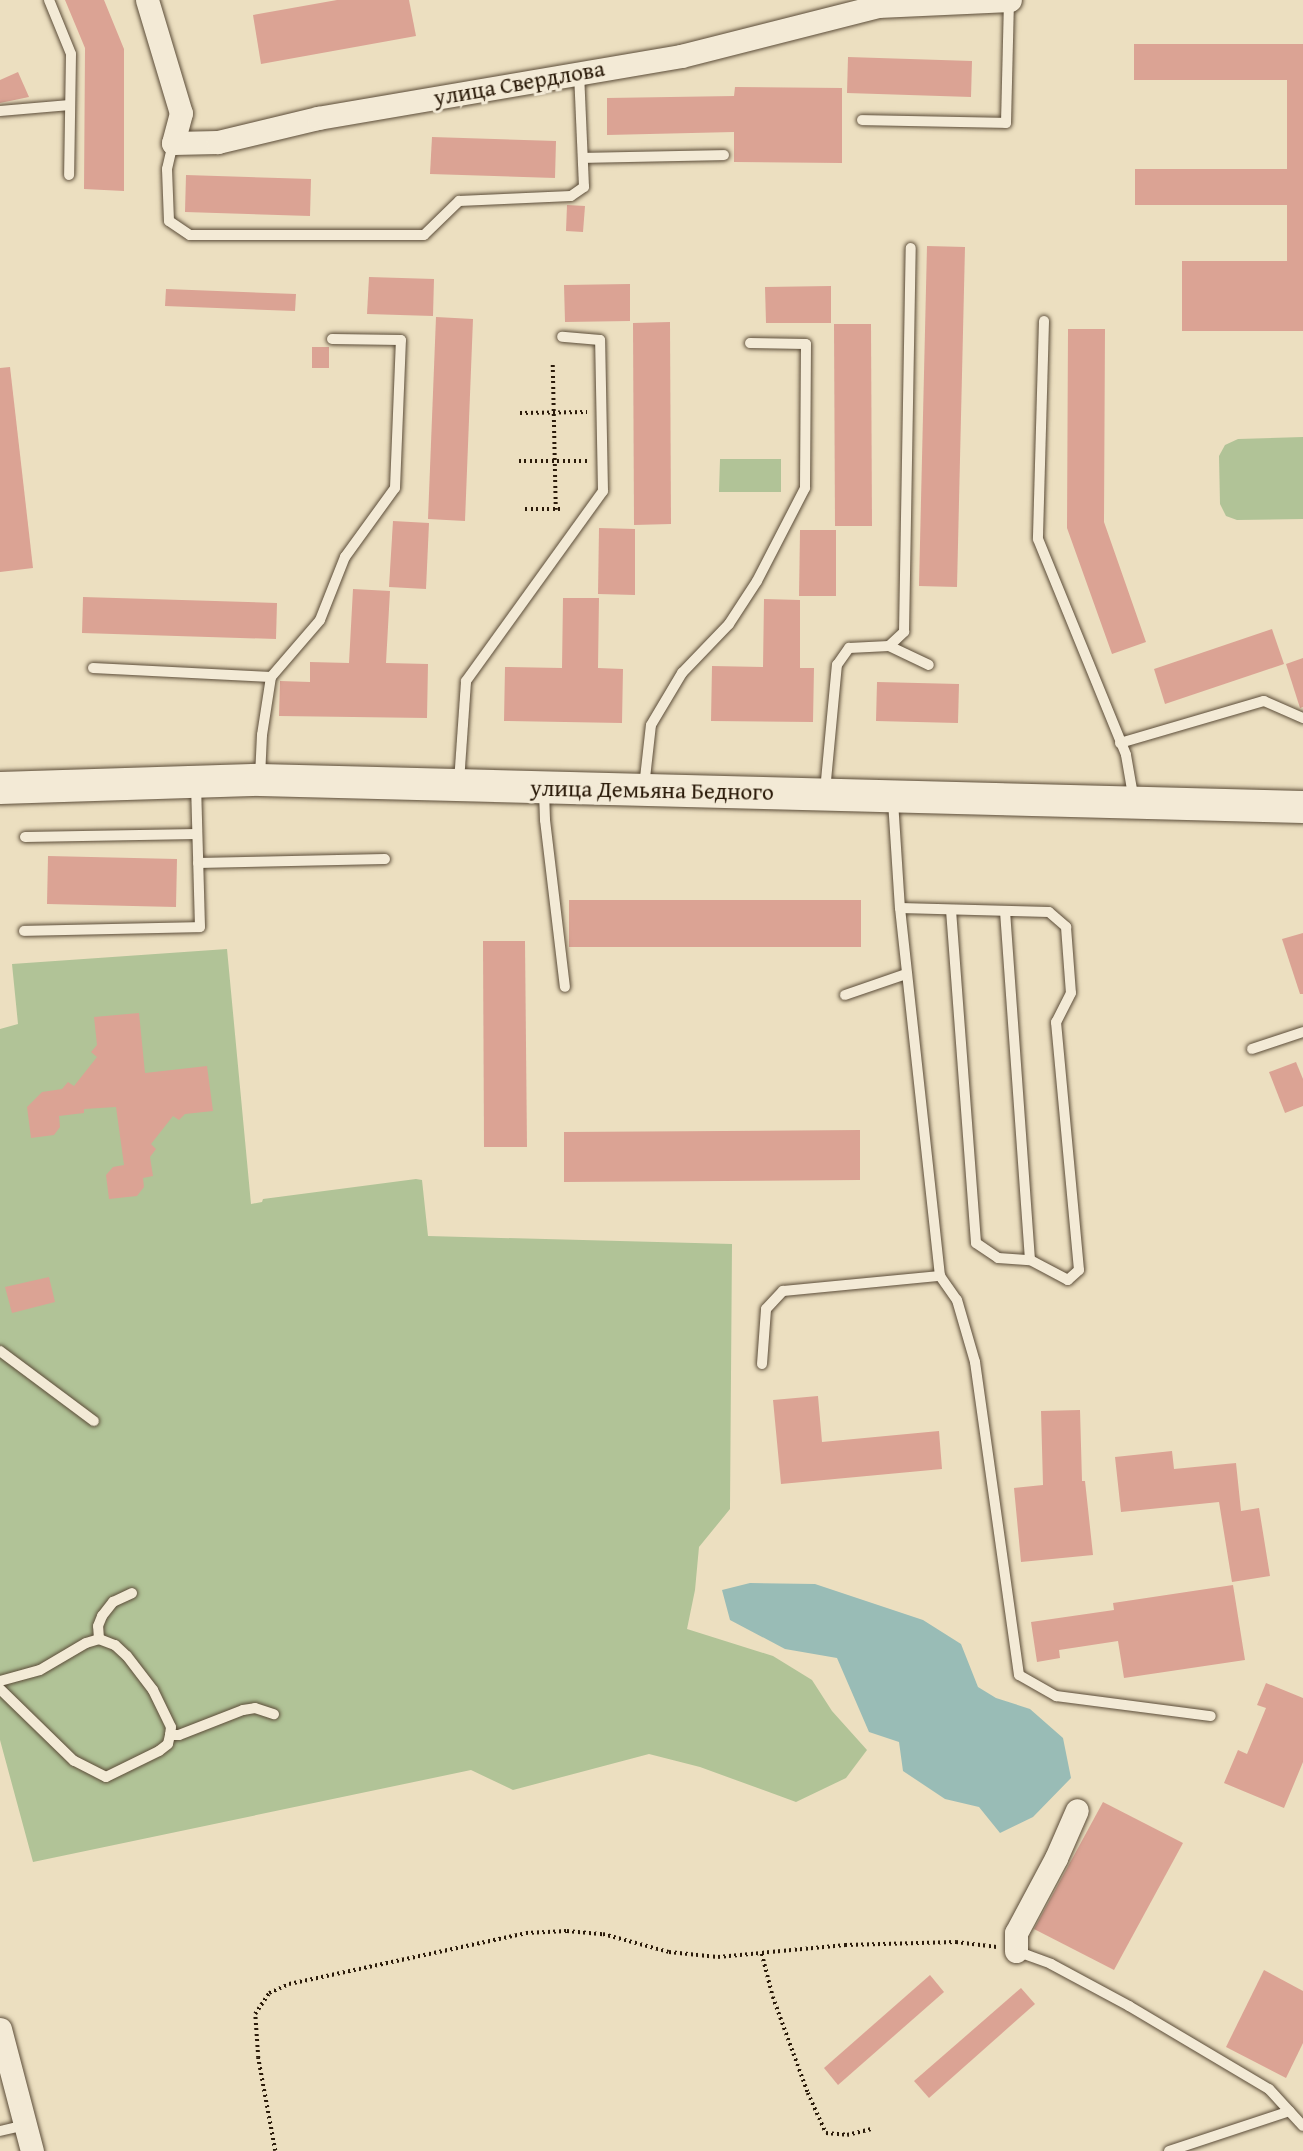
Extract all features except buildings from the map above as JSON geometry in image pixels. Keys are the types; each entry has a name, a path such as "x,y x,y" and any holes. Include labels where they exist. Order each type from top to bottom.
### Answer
{"main road":[{"name":"улица Демьяна Бедного","path":"0,788 260,780 892,794 1303,807"}],"street":[{"path":"147,0 181,113 173,143"},
{"name":"улица Свердлова","path":"173,143 218,142 318,117 681,56 878,6 1009,1"},
{"path":"1016,1951 1016,1933 1077,1810"},
{"path":"0,2029 32,2151"}],"lane":[{"path":"49,0 71,54 69,175"},
{"path":"862,120 1006,122 1009,1"},
{"path":"173,143 167,169 169,221 190,235 424,235 459,201 571,197 584,187 579,73"},
{"path":"0,111 70,105"},
{"path":"584,158 724,155"},
{"path":"889,646 904,632 911,248"},
{"path":"1044,321 1038,539 1121,743 1134,802"},
{"path":"459,785 466,681 603,491 600,340 562,337"},
{"path":"260,780 262,735 271,677 320,620 345,556 395,488 401,340 332,339"},
{"path":"644,789 651,725 682,673 729,624 757,582 804,488 806,344 750,343"},
{"path":"825,794 838,665 849,648 889,646 929,665"},
{"path":"93,668 271,677"},
{"path":"1121,743 1264,701 1303,718"},
{"path":"24,931 200,927 196,782"},
{"path":"544,787 545,820 565,987"},
{"path":"892,794 906,974 940,1276 957,1300 975,1362 1019,1675 1056,1696 1211,1716"},
{"path":"24,837 197,834"},
{"path":"198,863 386,859"},
{"path":"900,908 1049,912 1066,927 1071,993 1056,1022 1079,1270 1068,1280 1030,1260 998,1258 976,1243 951,910"},
{"path":"1005,911 1030,1260"},
{"path":"845,995 906,974"},
{"path":"1252,1049 1303,1032"},
{"path":"762,1364 766,1309 783,1291 940,1276"},
{"path":"0,1351 94,1421"},
{"path":"99,1639 98,1626 102,1615 113,1602 132,1593"},
{"path":"0,1681 40,1670 86,1643 99,1639 115,1645 127,1656 153,1689 171,1727 168,1744 106,1777 74,1760 0,1689"},
{"path":"170,1735 179,1735 227,1714 256,1708 274,1714"},
{"path":"1016,1951 1051,1964 1129,2006 1269,2089 1303,2126"},
{"path":"1169,2151 1290,2111"},
{"path":"0,2132 27,2125"}],"path":[{"path":"553,365 556,510"},
{"path":"520,414 589,411"},
{"path":"519,461 589,461"},
{"path":"525,509 564,509"},
{"path":"275,2151 258,2058 255,2014 269,1993 289,1984 526,1933 568,1931 603,1934 669,1952 718,1957 845,1945 956,1942 1016,1951"},
{"path":"762,1954 773,1997 803,2081 826,2133 847,2135 871,2129"}],"green space":[{"path":"1303,437 1303,519 1237,520 1226,516 1220,504 1219,456 1225,445 1238,439"},
{"path":"720,459 781,459 781,492 719,492"},
{"path":"227,949 251,1204 262,1202 263,1199 416,1179 422,1180 428,1236 732,1244 730,1509 699,1547 695,1590 687,1629 773,1656 812,1680 832,1711 867,1750 846,1778 796,1802 700,1767 649,1754 513,1790 471,1770 33,1862 0,1740 0,1029 18,1024 12,964"}],"water":[{"path":"750,1583 815,1584 923,1620 961,1644 978,1687 996,1698 1030,1709 1063,1738 1071,1778 1033,1817 1000,1833 979,1807 945,1799 903,1771 899,1742 869,1732 837,1658 785,1649 730,1620 722,1590"}]}
